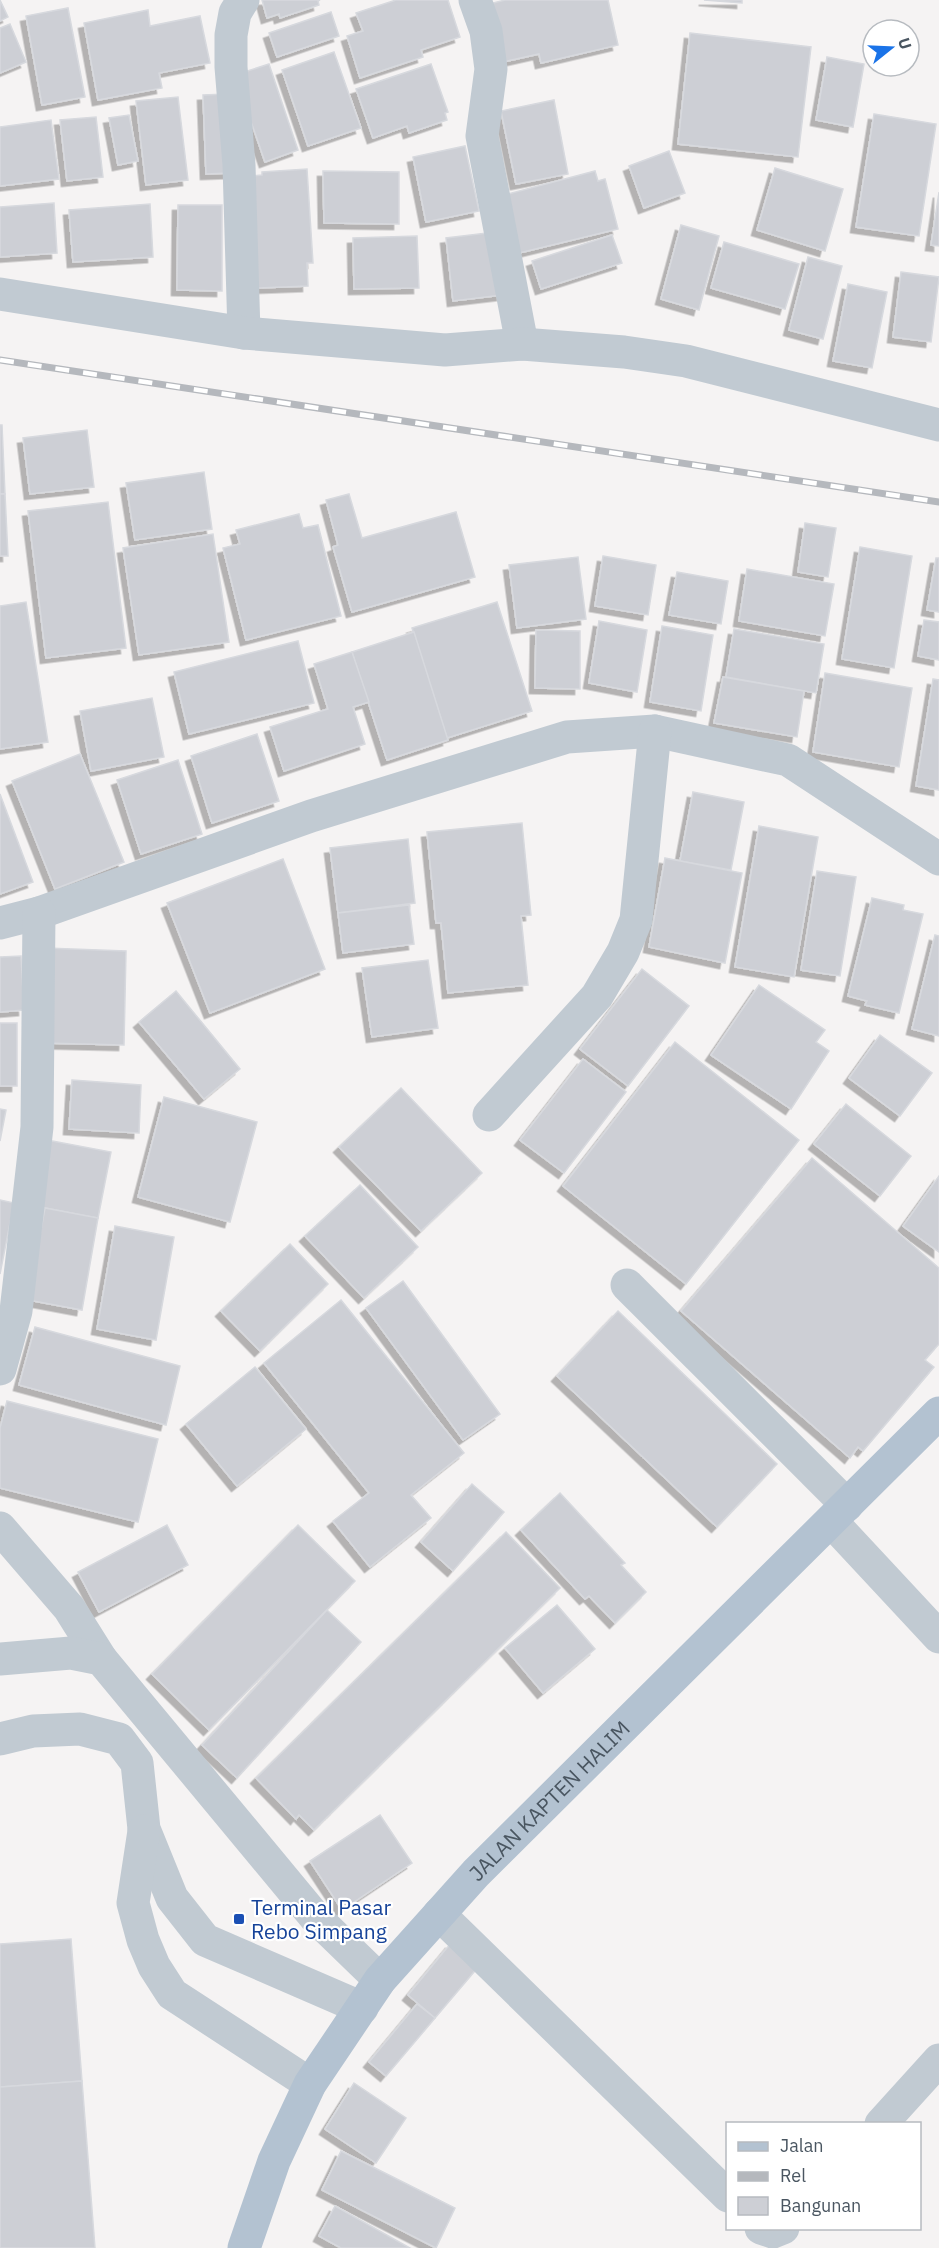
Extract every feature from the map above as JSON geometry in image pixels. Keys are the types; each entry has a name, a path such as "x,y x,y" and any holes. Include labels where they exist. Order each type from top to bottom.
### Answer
{"main road":[{"name":"JALAN KAPTEN HALIM","path":"244,2248 274,2161 310,2084 380,1980 476,1873 939,1413"}],"street":[{"path":"243,0 234,13 231,35 239,165 244,333"},
{"path":"475,0 486,32 491,69 482,136 522,344"},
{"path":"0,294 244,333 445,350 522,344 624,352 686,362 939,425"},
{"path":"0,923 39,913 311,816 567,737 655,730 788,760 939,859"},
{"path":"489,1115 597,996 623,952 636,920 655,730"},
{"path":"0,1369 16,1311 37,1127 39,913"},
{"path":"627,1285 839,1513 939,1637"},
{"path":"0,1528 69,1608 101,1659 315,1917 380,1980"},
{"path":"0,1659 71,1653 101,1659"},
{"path":"0,1739 33,1731 80,1729 119,1739 137,1763 144,1829 133,1903 143,1940 154,1966 172,1994 310,2084"},
{"path":"144,1829 172,1898 205,1940 362,2008"},
{"path":"439,1914 726,2194"},
{"path":"883,2122 939,2060"},
{"path":"765,2230 773,2232 780,2230"}],"building":[{"path":"0,0 8,17 0,21"},
{"path":"262,0 320,0 319,5 280,18 279,14 267,18"},
{"path":"396,0 448,0 460,37 421,50 423,57 360,78 347,36 363,31 356,13"},
{"path":"505,0 608,0 618,45 541,63 539,54 503,62 489,4"},
{"path":"704,0 742,0 742,3"},
{"path":"68,8 85,97 42,105 26,16"},
{"path":"148,10 150,26 200,16 210,63 159,73 162,88 98,100 84,23"},
{"path":"331,12 339,36 277,57 269,33"},
{"path":"10,24 26,62 0,73 0,28"},
{"path":"690,33 811,47 798,157 678,144"},
{"path":"334,52 361,128 308,146 282,70"},
{"path":"827,57 861,63 862,78 853,127 816,120"},
{"path":"269,64 298,150 265,162 235,75"},
{"path":"431,64 448,112 445,113 447,120 409,133 407,126 373,138 356,89"},
{"path":"227,94 230,173 206,174 203,95"},
{"path":"178,97 188,180 146,185 136,101"},
{"path":"554,100 568,174 516,184 501,111"},
{"path":"874,114 936,124 919,236 856,227"},
{"path":"129,115 138,161 118,165 109,118"},
{"path":"96,117 103,177 67,181 60,120"},
{"path":"51,120 59,179 0,186 0,127"},
{"path":"465,146 479,211 426,222 413,157"},
{"path":"669,151 685,193 644,208 629,166"},
{"path":"775,168 843,189 825,251 757,230"},
{"path":"307,169 313,263 307,263 308,286 258,288 252,176 262,175 262,172"},
{"path":"323,171 399,172 399,224 324,223"},
{"path":"595,171 598,181 605,179 618,229 519,253 504,195"},
{"path":"939,192 939,246 931,245"},
{"path":"54,203 57,253 0,257 0,207"},
{"path":"150,204 153,257 73,262 69,210"},
{"path":"178,205 222,205 222,291 177,290"},
{"path":"681,225 719,236 699,310 661,299"},
{"path":"495,232 502,295 453,301 446,238"},
{"path":"612,235 622,263 541,289 532,261"},
{"path":"417,236 419,288 354,289 353,238"},
{"path":"724,242 799,264 785,309 711,288"},
{"path":"808,257 842,266 823,339 789,330"},
{"path":"901,272 939,277 931,342 893,337"},
{"path":"848,284 887,292 872,368 833,361"},
{"path":"0,425 2,425 5,494 0,494"},
{"path":"87,430 94,487 30,494 23,438"},
{"path":"204,472 212,529 135,540 126,483"},
{"path":"0,494 5,494 8,556 0,556"},
{"path":"349,494 362,538 456,512 475,577 352,612 333,547 338,545 326,500"},
{"path":"108,502 126,648 46,658 28,511"},
{"path":"299,514 303,528 318,525 341,616 246,640 223,548 240,544 236,530"},
{"path":"805,523 836,528 828,577 798,572"},
{"path":"213,534 229,642 139,655 123,548"},
{"path":"860,547 912,556 894,668 842,659"},
{"path":"603,556 656,565 648,615 595,606"},
{"path":"578,557 586,619 517,628 509,565"},
{"path":"936,558 939,558 939,612 927,610"},
{"path":"747,569 834,584 825,636 739,621"},
{"path":"677,572 728,581 721,624 669,615"},
{"path":"26,602 48,742 0,749 0,606"},
{"path":"497,602 532,711 447,738 412,628"},
{"path":"924,620 939,622 939,660 918,656"},
{"path":"599,621 647,630 637,692 589,683"},
{"path":"662,626 713,635 701,711 650,702"},
{"path":"734,629 824,644 816,693 726,677"},
{"path":"536,630 580,631 580,689 535,688"},
{"path":"414,632 448,740 387,760 352,652"},
{"path":"298,641 314,703 189,734 174,672"},
{"path":"352,652 369,702 353,707 365,744 284,771 270,727 328,709 314,664"},
{"path":"825,673 912,688 899,767 813,752"},
{"path":"723,677 804,691 797,737 714,723"},
{"path":"933,679 939,680 939,790 916,786"},
{"path":"152,698 164,757 91,771 80,711"},
{"path":"257,734 279,801 212,823 191,756"},
{"path":"80,754 124,862 55,889 12,781"},
{"path":"178,760 202,834 141,854 117,780"},
{"path":"693,792 744,802 731,870 680,861"},
{"path":"0,794 33,882 0,894"},
{"path":"522,823 531,915 521,916 528,985 448,993 441,923 436,923 427,832"},
{"path":"759,826 818,837 794,977 735,967"},
{"path":"408,839 415,903 338,913 330,848"},
{"path":"665,858 742,873 725,963 649,947"},
{"path":"283,859 325,969 210,1013 167,903"},
{"path":"817,871 856,877 840,976 801,970"},
{"path":"872,898 904,905 903,910 923,914 899,1013 865,1005 867,1001 848,996"},
{"path":"409,905 414,944 343,953 338,913"},
{"path":"935,935 939,936 939,1036 912,1029"},
{"path":"45,948 126,951 124,1045 43,1043"},
{"path":"21,956 24,1010 0,1012 0,957"},
{"path":"428,960 438,1028 372,1037 362,968"},
{"path":"642,969 689,1006 628,1086 580,1049"},
{"path":"759,985 825,1030 816,1042 829,1051 791,1109 711,1055"},
{"path":"176,991 240,1069 204,1099 139,1022"},
{"path":"0,1023 17,1023 17,1086 0,1086"},
{"path":"880,1035 932,1073 900,1116 849,1078"},
{"path":"675,1042 799,1140 686,1284 563,1186"},
{"path":"583,1059 626,1092 564,1173 520,1140"},
{"path":"72,1080 141,1085 139,1133 69,1129"},
{"path":"401,1088 482,1173 421,1231 339,1147"},
{"path":"164,1097 257,1122 230,1222 138,1197"},
{"path":"846,1104 911,1156 880,1196 814,1144"},
{"path":"0,1109 6,1110 0,1141"},
{"path":"47,1140 111,1152 98,1218 35,1206"},
{"path":"812,1158 939,1268 939,1344 925,1360 934,1367 863,1451 858,1447 850,1458 681,1311"},
{"path":"939,1176 939,1252 903,1226"},
{"path":"360,1185 418,1247 364,1298 305,1236"},
{"path":"0,1200 14,1203 0,1274"},
{"path":"45,1208 98,1218 82,1310 28,1300"},
{"path":"115,1226 174,1237 156,1340 97,1329"},
{"path":"290,1244 328,1284 260,1351 221,1311"},
{"path":"403,1281 500,1414 463,1440 366,1308"},
{"path":"341,1300 464,1453 411,1495 431,1518 370,1567 333,1521 369,1493 264,1363"},
{"path":"618,1311 777,1464 717,1527 557,1376"},
{"path":"35,1327 180,1366 166,1425 19,1385"},
{"path":"255,1367 306,1429 237,1486 186,1424"},
{"path":"7,1401 158,1439 138,1522 0,1488 0,1428"},
{"path":"472,1484 504,1512 453,1571 421,1542"},
{"path":"560,1493 625,1563 621,1565 646,1592 615,1623 589,1596 585,1599 521,1530"},
{"path":"167,1525 188,1565 99,1612 78,1572"},
{"path":"298,1525 355,1581 209,1730 152,1674"},
{"path":"506,1532 560,1588 314,1830 299,1815 296,1819 256,1778"},
{"path":"557,1605 595,1649 543,1693 505,1648"},
{"path":"327,1610 361,1642 237,1778 202,1745"},
{"path":"380,1815 412,1863 342,1910 310,1861"},
{"path":"71,1939 82,2081 0,2087 0,1944"},
{"path":"451,1943 479,1966 435,2018 408,1995"},
{"path":"417,2004 435,2018 386,2076 369,2062"},
{"path":"82,2081 95,2248 0,2248 0,2087"},
{"path":"354,2083 406,2118 376,2163 325,2129"},
{"path":"341,2151 455,2208 436,2248 322,2190"},
{"path":"335,2206 410,2248 341,2248 319,2236"}],"railway":[{"path":"0,360 939,502"}],"place":[{"name":"Terminal Pasar Rebo Simpang","path":"239,1919"}]}
